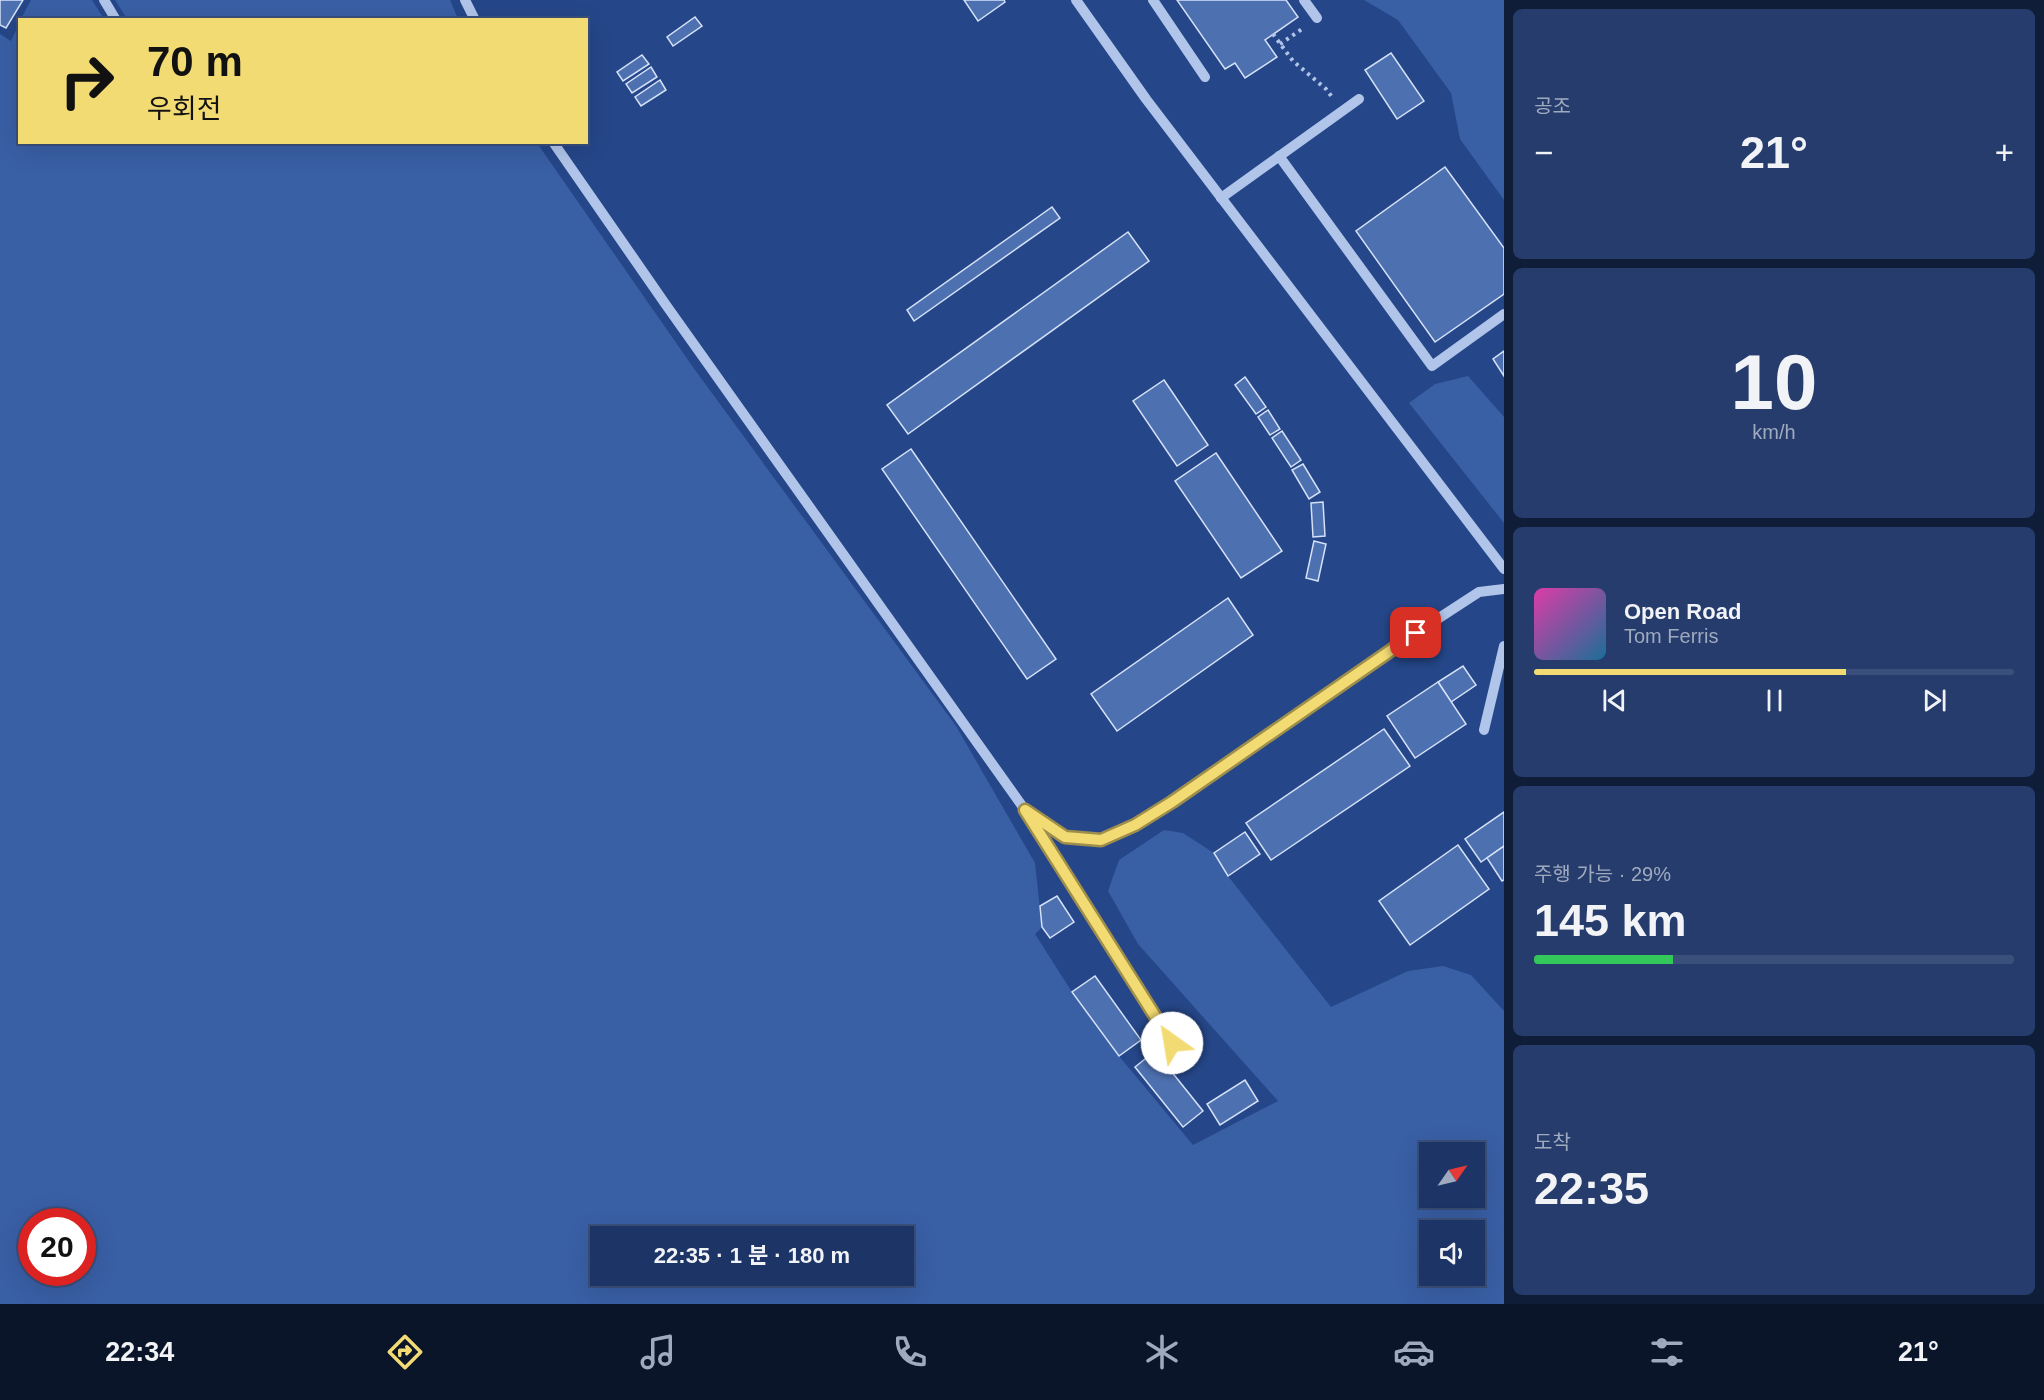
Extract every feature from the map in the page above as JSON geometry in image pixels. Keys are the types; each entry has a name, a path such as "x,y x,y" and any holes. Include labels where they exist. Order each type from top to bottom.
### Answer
{"lane":[{"path":"104,0 115,18"},
{"path":"465,0 474,18"},
{"path":"1077,0 1146,99 1504,569"},
{"path":"1152,0 1205,77"},
{"path":"1304,0 1317,18"},
{"path":"1221,198 1359,99"},
{"path":"554,144 1025,810 1184,1062"},
{"path":"1279,156 1432,366 1504,314"},
{"path":"1025,810 1065,837 1101,840 1135,825 1479,592 1504,589"},
{"path":"1484,730 1504,646"}],"path":[{"path":"1280,44 1317,18"},
{"path":"1274,34 1293,61 1326,89"}],"shaded area":[{"path":"31,0 92,0 103,18 22,18"},
{"path":"115,0 450,0 458,18 126,18"},
{"path":"1364,0 1504,0 1504,200 1460,139 1451,93 1398,20"},
{"path":"18,26 18,144 538,144 695,370 956,726 1035,863 1042,927 1035,934 1072,992 1119,1056 1193,1145 1278,1101 1138,944 1108,891 1119,860 1164,830 1183,833 1214,853 1228,876 1331,1007 1408,971 1443,966 1471,975 1504,1011 1504,1304 0,1304 0,34 11,41"},
{"path":"1468,376 1504,417 1504,523 1409,403 1435,384"}],"building":[{"path":"0,0 23,0 6,28 0,25"},
{"path":"964,0 1004,0 1005,2 978,21"},
{"path":"1177,0 1286,0 1298,17 1265,40 1277,57 1245,78 1235,63 1225,69"},
{"path":"695,17 702,26 673,46 667,37"},
{"path":"1391,53 1424,101 1397,119 1365,70"},
{"path":"642,55 649,64 623,81 617,72"},
{"path":"651,67 657,77 632,93 626,84"},
{"path":"660,80 666,90 641,106 635,97"},
{"path":"1445,167 1504,248 1504,294 1435,342 1356,231"},
{"path":"1052,207 1060,218 914,321 907,310"},
{"path":"1128,232 1149,261 908,434 887,405"},
{"path":"1504,351 1504,376 1493,359"},
{"path":"1245,377 1266,407 1256,414 1235,385"},
{"path":"1164,380 1208,445 1177,466 1133,401"},
{"path":"1268,410 1280,429 1270,435 1258,417"},
{"path":"1282,431 1301,460 1291,467 1272,438"},
{"path":"911,449 1056,659 1027,679 882,469"},
{"path":"1216,453 1282,551 1241,578 1175,481"},
{"path":"1303,464 1320,492 1309,499 1292,470"},
{"path":"1323,502 1325,536 1313,537 1311,503"},
{"path":"1314,541 1326,544 1318,581 1306,578"},
{"path":"1228,598 1253,635 1117,731 1091,694"},
{"path":"1463,666 1476,685 1451,702 1438,682"},
{"path":"1438,682 1466,724 1415,758 1387,716"},
{"path":"1384,729 1410,766 1271,860 1246,823"},
{"path":"1504,812 1504,846 1481,862 1465,839"},
{"path":"1245,832 1260,854 1228,876 1214,853"},
{"path":"1458,845 1489,889 1410,945 1379,901"},
{"path":"1504,846 1504,880 1502,881 1487,858"},
{"path":"1057,896 1074,922 1050,938 1042,927 1040,906"},
{"path":"1095,976 1141,1040 1119,1056 1072,992"},
{"path":"1155,1051 1203,1111 1183,1127 1135,1067"},
{"path":"1245,1080 1258,1101 1220,1125 1207,1104"}],"route":[{"path":"1172,1043 1025,810 1065,837 1101,840 1135,825 1172,802 1416,633"}]}
